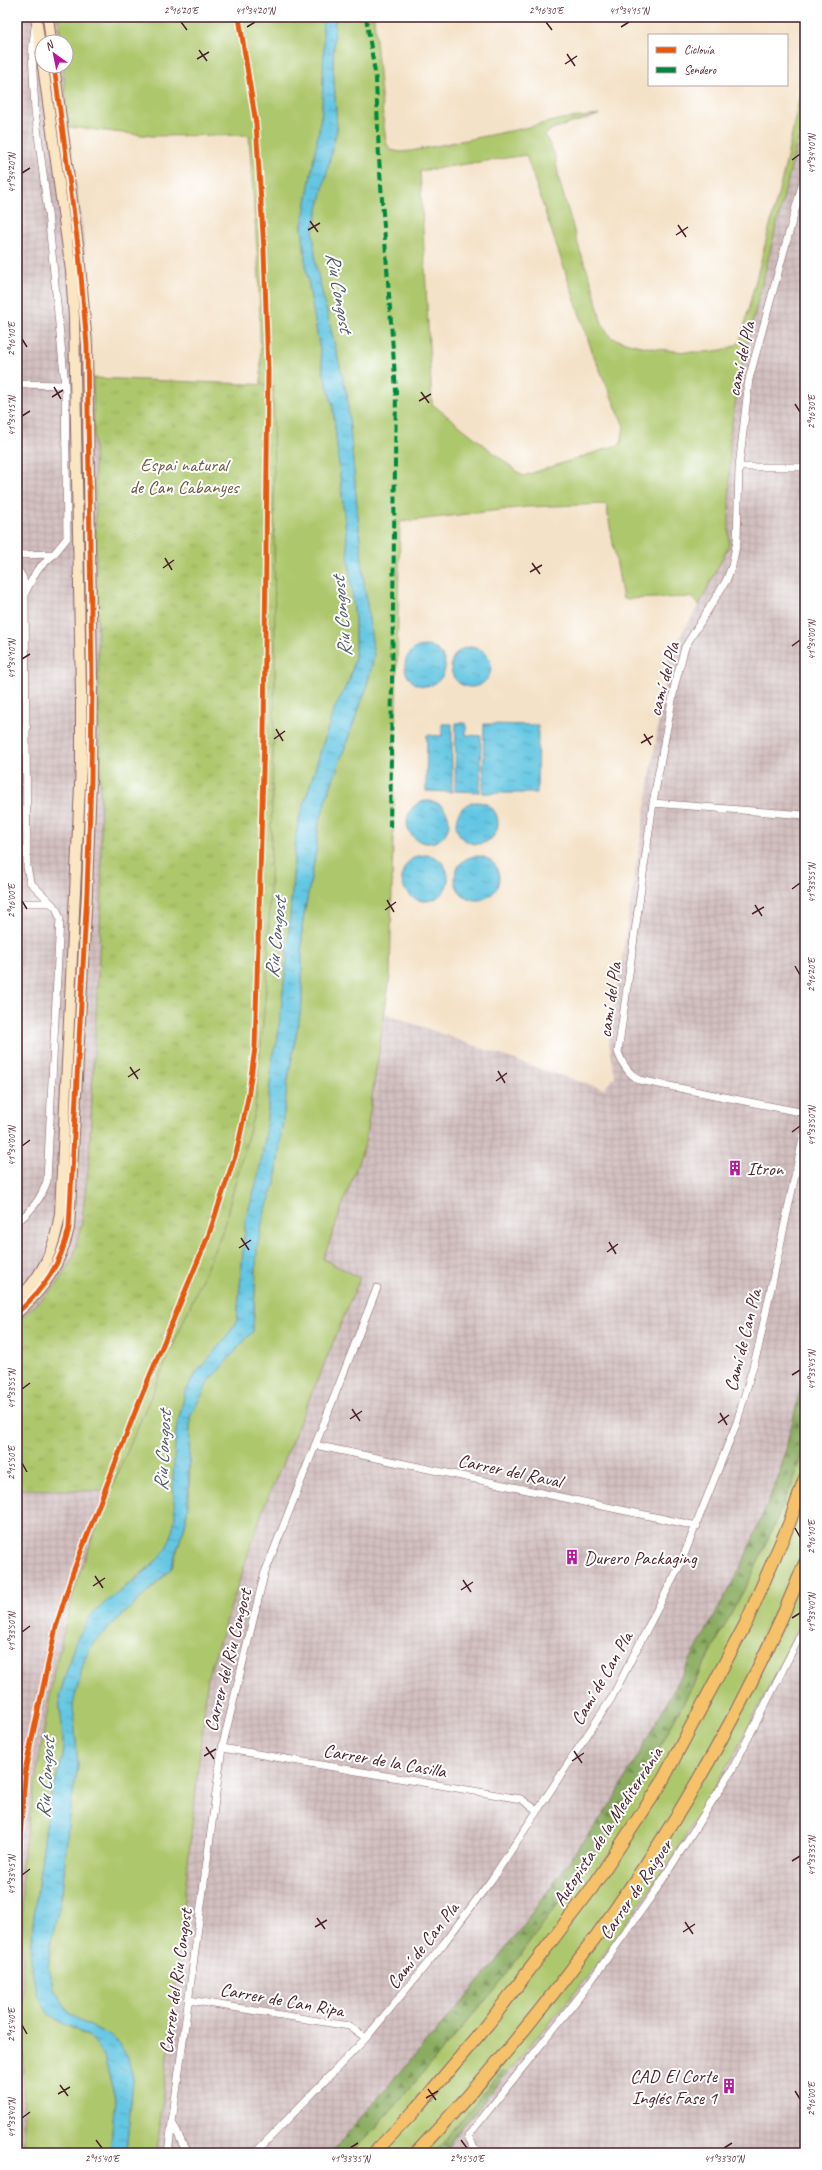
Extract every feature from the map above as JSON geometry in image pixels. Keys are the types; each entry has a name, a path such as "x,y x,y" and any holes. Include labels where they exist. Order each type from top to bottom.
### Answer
{"highway":[{"name":"Autopista de la Mediterrània","path":"374,2153 418,2107 488,2024 592,1888 659,1787 746,1623 788,1524 805,1478"},
{"path":"416,2153 489,2071 577,1962 617,1906 680,1812 716,1750 749,1688 778,1628 805,1563"}],"street":[{"path":"36,17 38,34"},
{"path":"25,593 37,570 54,554 67,538 65,385 48,213 35,111 32,53 36,17"},
{"path":"48,17 50,34"},
{"path":"17,1300 39,1275 50,1255 56,1238 60,1214 81,764 82,692 74,318 71,271 44,74"},
{"path":"17,1313 34,1298 48,1281 60,1258 69,1228 91,779 92,681 87,345 79,253 55,74"},
{"name":"camí del Pla","path":"805,174 749,379 739,467 737,541 732,566 726,581 686,647 675,684 653,803 618,1052 622,1064 630,1074 639,1080 805,1112"},
{"path":"17,384 65,385"},
{"path":"739,467 805,466"},
{"path":"17,555 54,554"},
{"path":"17,568 23,578 25,593 27,867 30,882 59,912 60,918 47,1181 44,1191 35,1206 17,1222"},
{"path":"17,728 27,728"},
{"path":"653,803 805,815"},
{"path":"17,903 50,903"},
{"name":"Camí de Can Pla","path":"255,2153 366,2038 444,1943 492,1879 611,1699 680,1565 698,1526 728,1450 747,1388 805,1130"},
{"name":"Carrer del Riu Congost","path":"168,2153 222,1748 264,1575 377,1288"},
{"name":"Carrer del Raval","path":"315,1445 698,1526"},
{"name":"Carrer de Raiguer","path":"474,2152 468,2136 593,1977 656,1890 728,1777 805,1626"},
{"name":"Carrer de la Casilla","path":"222,1748 521,1799 538,1811"},
{"name":"Carrer de Can Ripa","path":"189,2000 349,2026 366,2038"},
{"path":"172,2121 184,2147 190,2153"},
{"path":"474,2152 486,2153"}],"shaded area":[{"path":"17,17 58,17 60,34 34,34 34,74 64,74 68,127 83,233 89,301 93,378 102,891 89,1160 82,1222 73,1258 57,1285 17,1322"},
{"path":"805,111 805,1370 780,1473 740,1569 613,1801 494,1965 332,2151 330,2153 157,2153 208,1676 262,1512 360,1278 323,1260 365,1144 384,1013 540,1069 604,1089 615,1076 609,1042 669,655 699,605 729,545 730,433 745,352"},
{"path":"17,1489 110,1491 77,1580 54,1671 22,1861 24,2153 17,2153"},
{"path":"805,1612 805,2153 447,2153 453,2138 591,1972 670,1861 737,1750"}],"green space":[{"path":"58,17 322,17 324,44 322,112 302,226 306,268 324,374 333,407 355,620 355,658 349,681 333,712 296,834 287,958 277,1043 273,1052 265,1140 258,1177 246,1218 237,1320 228,1335 194,1376 185,1393 176,1430 173,1479 175,1520 167,1548 157,1560 89,1618 75,1643 59,1697 63,1735 63,1757 49,1803 33,1923 31,1962 38,1997 48,2013 58,2021 90,2037 104,2056 115,2099 110,2153 24,2153 22,1861 54,1671 77,1580 110,1491 222,1232 255,1109 268,966 275,670 273,385 261,384 259,276 249,135 152,136 68,127 64,74 74,74 74,34 60,34"},
{"path":"335,17 374,17 386,142 390,150 401,152 411,151 562,119 599,115 552,129 545,135 555,155 559,180 581,254 592,283 601,321 610,337 656,349 676,351 714,351 729,348 740,342 785,167 805,70 805,111 745,352 730,433 729,545 699,605 691,597 623,599 606,504 526,507 400,522 390,977 365,1144 323,1259 360,1278 262,1512 208,1676 157,2153 126,2153 133,2079 128,2058 120,2045 101,2031 82,2022 68,2011 53,1987 48,1968 52,1937 62,1893 69,1815 78,1767 73,1705 85,1657 93,1643 167,1574 172,1567 185,1525 189,1501 190,1417 209,1381 253,1331 257,1248 264,1214 275,1184 288,1079 302,1003 302,926 316,851 318,828 326,799 366,689 374,656 364,583 347,396 316,267 313,231 337,129 333,64","holes":["526,155 593,354 624,426 621,444 523,476 432,404 420,171"]},
{"name":"Espai natural de Can Cabanyes","path":"93,378 273,385 275,670 268,966 255,1109 222,1232 110,1491 17,1489 17,1322 57,1285 73,1258 82,1222 89,1160 102,891"},
{"path":"805,1370 805,1440 795,1477 753,1573 622,1817 496,1988 373,2131 351,2153 330,2153 494,1965 613,1801 740,1569 780,1473"},
{"path":"805,1440 805,1612 737,1750 670,1861 591,1972 507,2073 501,2072 434,2153 351,2153 373,2131 496,1988 622,1817 753,1573 795,1477"},
{"path":"501,2072 507,2073 453,2138 447,2153 434,2153"}],"water":[{"path":"322,17 335,17 333,64 337,129 313,231 316,267 347,396 364,583 374,656 366,689 326,799 318,828 316,851 302,926 302,1003 288,1079 275,1184 264,1214 257,1248 253,1331 209,1381 190,1417 188,1505 185,1525 170,1570 93,1643 85,1657 73,1705 78,1767 69,1815 62,1893 51,1942 48,1968 53,1987 68,2011 82,2022 111,2036 120,2045 128,2058 133,2079 126,2152 110,2153 115,2099 104,2056 90,2037 58,2021 48,2013 36,1993 31,1962 33,1923 49,1803 63,1757 63,1735 59,1697 75,1643 89,1618 97,1609 139,1577 165,1551 171,1537 175,1517 173,1479 176,1430 185,1393 194,1376 228,1335 237,1320 246,1218 258,1177 265,1140 273,1052 277,1043 287,958 296,834 333,712 350,678 355,658 355,620 333,407 324,374 306,268 302,226 322,112 324,44"},
{"path":"429,646 436,649 442,655 445,666 444,674 436,683 429,686 421,686 414,683 406,674 405,662 408,655 417,647"},
{"path":"475,647 482,650 488,656 491,667 490,675 482,684 475,687 467,687 460,684 452,675 451,663 454,656 463,648"},
{"path":"456,723 466,723 466,735 481,736 480,792 455,791"},
{"path":"442,724 452,724 452,792 426,791 427,735 442,736"},
{"path":"484,724 538,725 537,793 483,793"},
{"path":"428,801 443,807 449,822 443,837 428,843 413,837 407,822 413,807"},
{"path":"477,802 492,808 498,823 492,838 477,844 462,838 456,823 462,808"},
{"path":"425,855 438,859 444,865 448,878 444,891 438,897 425,901 412,897 406,891 402,878 406,865 412,859"},
{"path":"473,856 481,856 486,857 493,862 498,869 498,887 493,894 486,899 473,900 465,897 458,890 455,882 455,874 458,866 465,859"}],"marked path":[{"path":"366,17 376,79 379,158 396,391 390,827"}],"cycle path":[{"path":"17,1872 26,1766 56,1627 73,1572 139,1402 209,1234 237,1150 248,1098 255,1048 264,735 268,371 264,250 256,124 239,17"},
{"path":"17,1313 35,1295 50,1275 66,1241 69,1228 87,891 91,779 92,681 87,345 79,253 55,74"}],"place":[{"name":"Itron","path":"735,1168"},
{"name":"Durero Packaging","path":"572,1557"},
{"name":"CAD El Corte Inglés Fase 1","path":"729,2086"}],"water label":[{"name":"Riu Congost","path":"340,292"},
{"name":"Riu Congost","path":"341,617"},
{"name":"Riu Congost","path":"275,938"},
{"name":"Riu Congost","path":"162,1451"},
{"name":"Riu Congost","path":"45,1778"}]}
